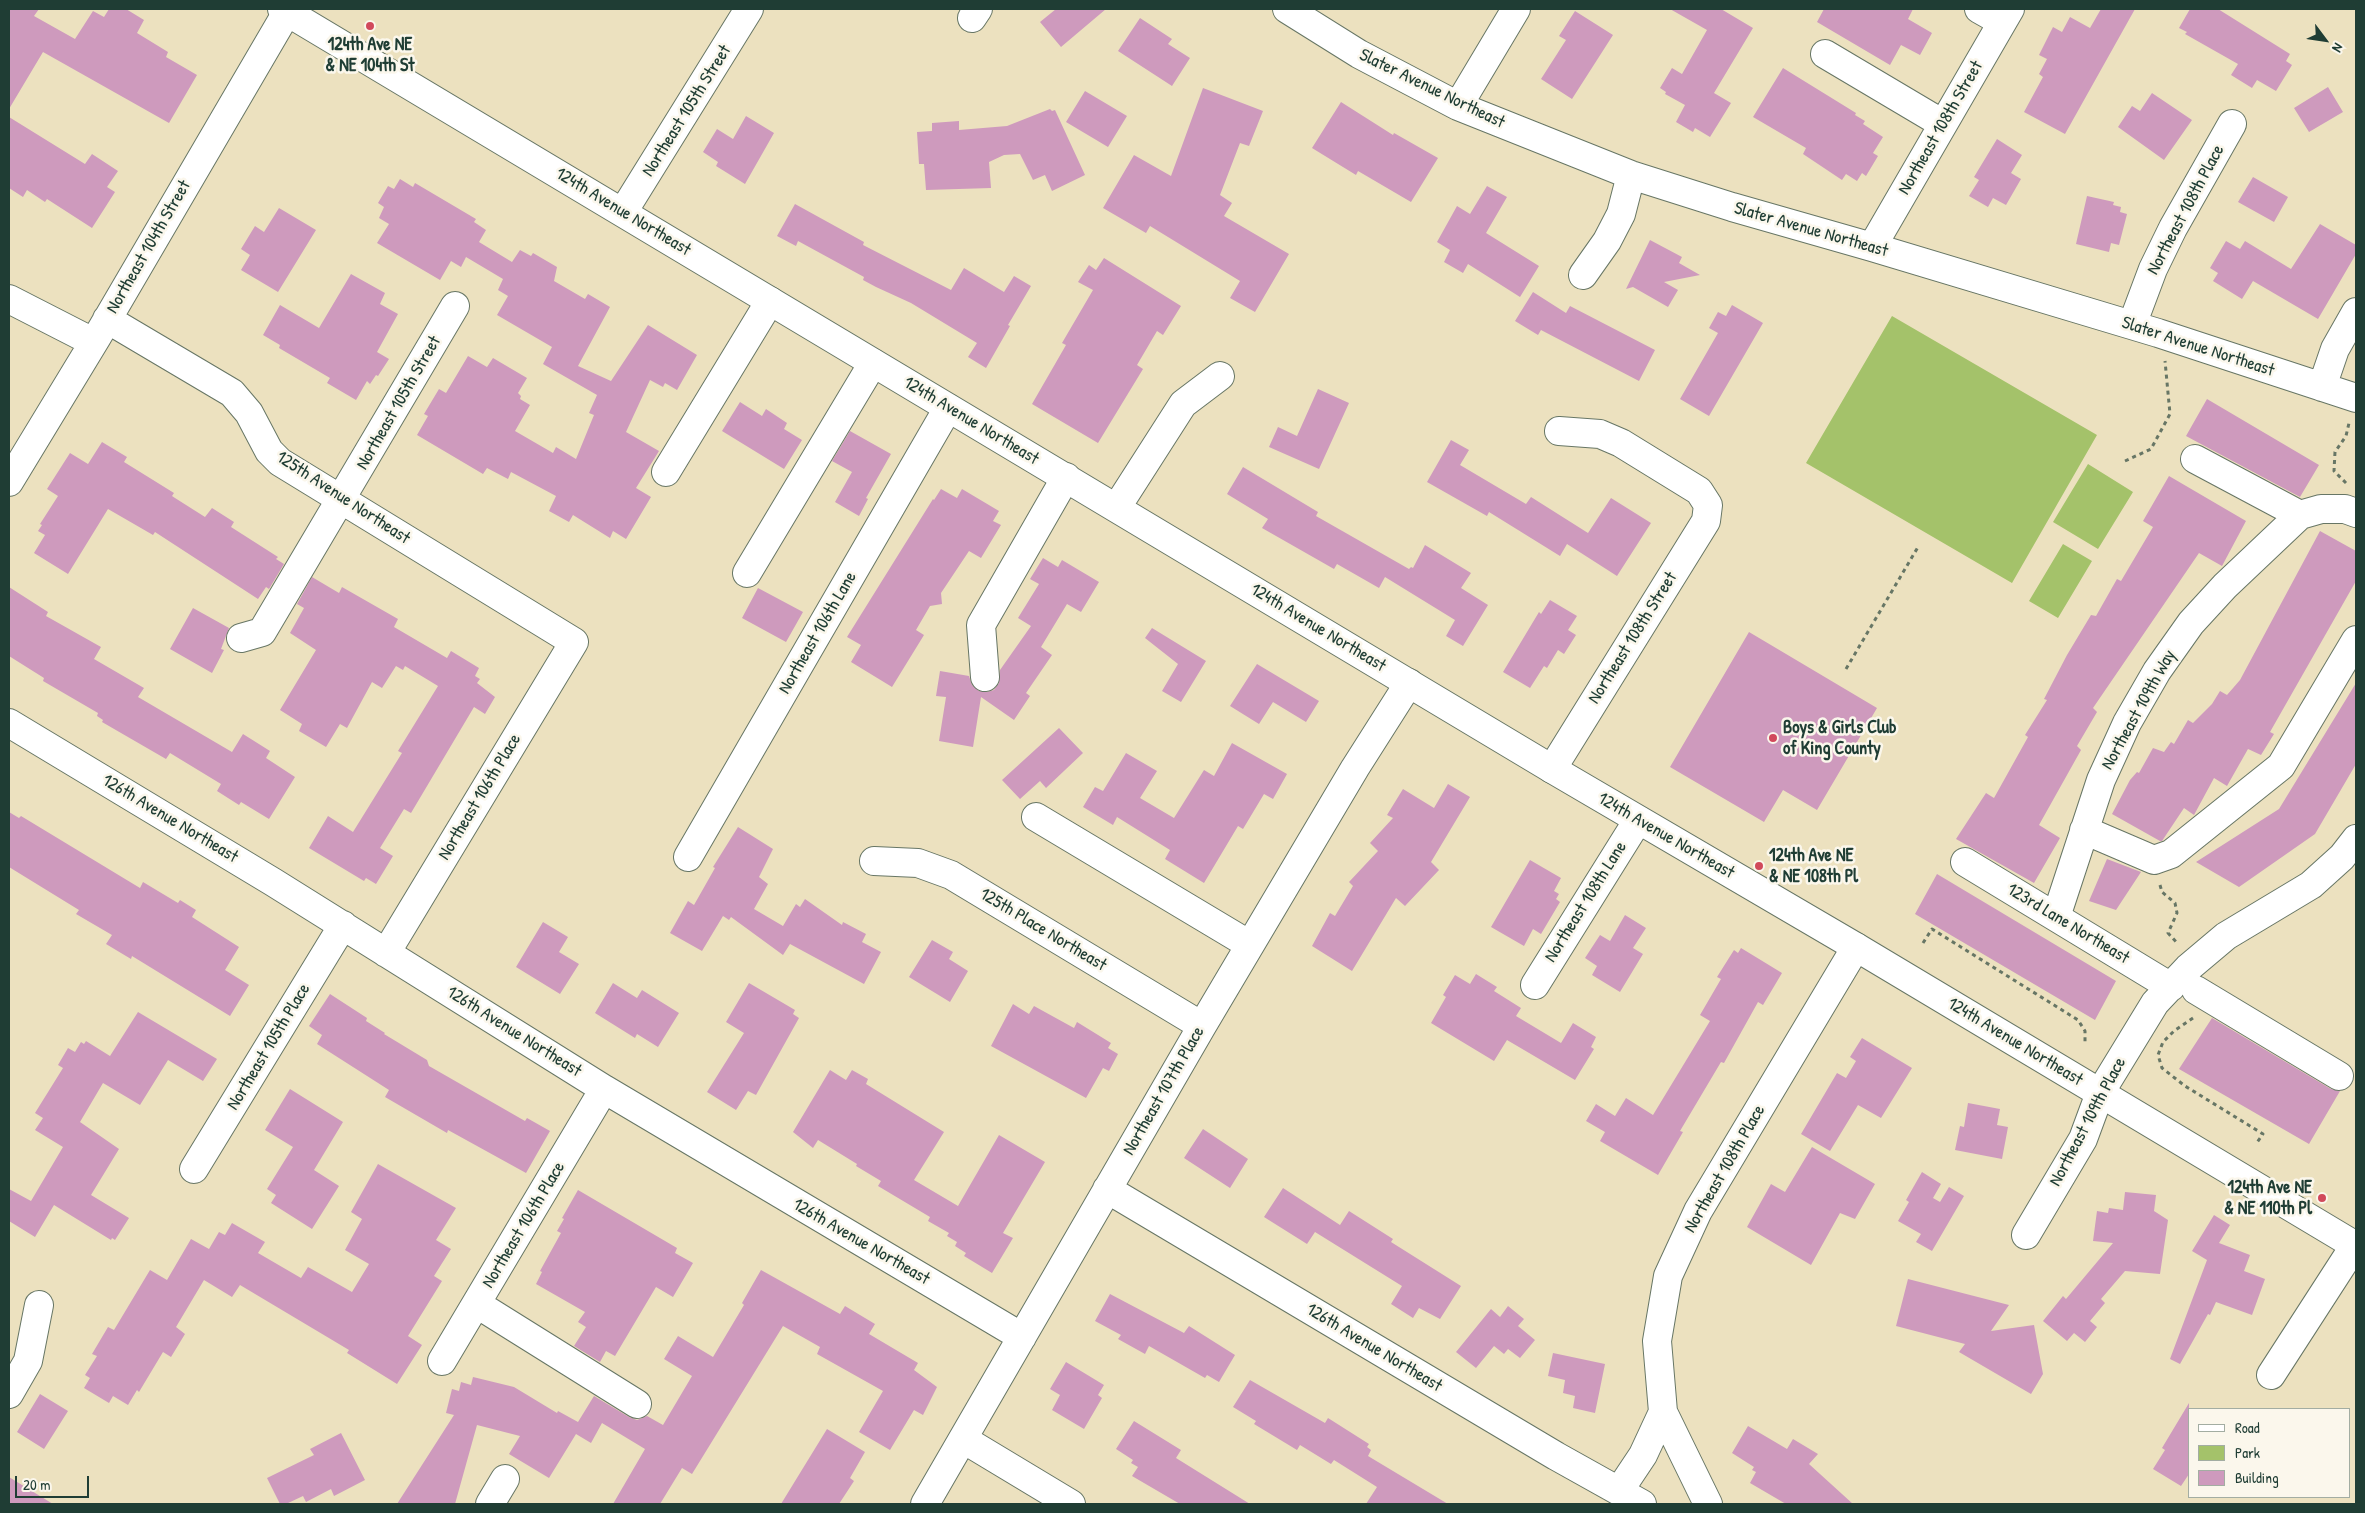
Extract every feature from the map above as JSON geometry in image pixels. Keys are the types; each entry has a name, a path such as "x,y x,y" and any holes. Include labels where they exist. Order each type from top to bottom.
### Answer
{"street":[{"name":"Northeast 105th Street","path":"623,212 749,9"},
{"name":"Slater Avenue Northeast","path":"1287,9 1359,54 1458,106 1631,175 1732,207 2132,325 2322,387 2353,407"},
{"path":"1458,106 1516,9"},
{"name":"124th Avenue Northeast","path":"284,10 1552,769 1856,947 2355,1246"},
{"name":"Northeast 104th Street","path":"9,482 107,319 284,10"},
{"name":"Northeast 108th Street","path":"1872,247 1943,124 1997,13"},
{"path":"1825,54 1943,124"},
{"name":"Northeast 108th Place","path":"2132,325 2153,269 2173,228 2232,124"},
{"path":"1583,275 1607,241 1621,214 1631,175"},
{"path":"9,299 93,342"},
{"path":"666,472 770,301"},
{"name":"Northeast 105th Street","path":"241,638 262,632 342,500 455,306"},
{"path":"2322,387 2335,349 2356,312"},
{"name":"125th Avenue Northeast","path":"107,319 232,393 249,414 269,451 280,462 574,642"},
{"path":"747,573 873,363"},
{"path":"1117,507 1182,404 1220,376"},
{"name":"Northeast 106th Lane","path":"688,858 948,408"},
{"name":"Northeast 108th Street","path":"1552,769 1706,522 1708,505 1699,491 1621,443 1600,434 1559,430"},
{"path":"2195,459 2300,515 2321,508 2345,509 2354,501"},
{"path":"985,677 981,625 1066,477"},
{"name":"Northeast 109th Way","path":"2056,917 2101,780 2127,723 2157,671 2191,624 2226,586 2300,515"},
{"path":"2084,830 2154,860 2171,854 2281,766 2356,640"},
{"name":"Northeast 106th Place","path":"386,953 574,642"},
{"name":"Northeast 107th Place","path":"925,1504 1202,1026 1409,682"},
{"name":"126th Avenue Northeast","path":"9,723 343,925 604,1089 1022,1337"},
{"path":"1036,817 1250,945"},
{"name":"Northeast 108th Lane","path":"1535,985 1638,820"},
{"name":"Northeast 109th Place","path":"2026,1235 2083,1139 2100,1093 2155,1003 2191,991 2188,968 2226,936 2311,885 2342,858 2356,839"},
{"name":"125th Place Northeast","path":"874,861 918,863 951,875 1202,1026"},
{"name":"123rd Lane Northeast","path":"1965,862 2056,917 2191,991 2339,1076"},
{"name":"Northeast 105th Place","path":"194,1169 343,925"},
{"name":"Northeast 108th Place","path":"1708,1504 1663,1412 1658,1341 1668,1276 1698,1211 1856,947"},
{"name":"Northeast 106th Place","path":"442,1361 604,1089"},
{"name":"126th Avenue Northeast","path":"1108,1189 1556,1456 1630,1498"},
{"path":"2271,1375 2355,1246"},
{"path":"9,1394 28,1361 39,1304"},
{"path":"477,1304 637,1404"},
{"name":"Northeast 108th Place","path":"1630,1498 1644,1455 1663,1412"},
{"path":"963,1440 1071,1504"},
{"path":"490,1504 505,1479"}],"path":[{"path":"2125,461 2151,449 2170,414 2164,360"},
{"path":"2353,407 2346,436 2335,452 2334,471 2354,501"},
{"path":"1846,669 1918,547"},
{"path":"2160,883 2162,892 2175,903 2177,912 2168,933 2179,945"},
{"path":"1923,943 1932,929 2078,1020 2085,1031 2085,1046"},
{"path":"2191,991 2196,1016 2164,1042 2158,1055 2162,1068 2185,1086 2263,1134 2256,1144"}],"green space":[{"path":"1892,316 2097,435 2012,583 1806,463"},
{"path":"2088,464 2133,492 2098,549 2053,522"},
{"path":"2063,544 2092,561 2058,618 2029,601"}],"building":[{"path":"9,9 39,9 34,16 75,39 93,11 104,17 109,9 126,9 144,20 137,33 168,52 166,57 197,75 169,123 43,52 9,109"},
{"path":"1056,9 1106,9 1061,47 1040,22"},
{"path":"1670,9 1721,9 1753,28 1714,93 1731,103 1710,137 1695,128 1693,132 1676,122 1685,105 1665,94 1666,92 1660,88 1672,68 1682,74 1707,30"},
{"path":"1824,9 1913,9 1908,19 1932,33 1920,55 1901,45 1890,65 1817,22"},
{"path":"2101,9 2135,9 2065,134 2024,112 2043,77 2039,74 2047,59 2039,55 2053,27 2062,32 2070,17 2090,28"},
{"path":"2190,9 2218,9 2290,54 2286,61 2292,65 2276,91 2257,80 2252,88 2231,75 2238,64 2185,34 2187,32 2179,28"},
{"path":"1575,11 1613,35 1572,99 1541,79 1566,40 1559,36"},
{"path":"1140,18 1172,39 1168,44 1190,58 1172,86 1118,51"},
{"path":"1783,68 1856,113 1855,115 1865,121 1863,124 1883,137 1873,153 1878,156 1866,176 1862,173 1857,181 1846,174 1842,180 1803,154 1806,148 1753,117"},
{"path":"2328,87 2343,112 2309,132 2294,108"},
{"path":"1203,88 1263,111 1249,146 1240,143 1220,195 1232,203 1224,216 1289,254 1255,312 1230,298 1240,281 1150,226 1146,233 1103,208 1134,155 1171,176"},
{"path":"1085,91 1127,116 1108,147 1066,122"},
{"path":"2152,93 2192,120 2164,160 2118,127 2132,106 2140,111"},
{"path":"1341,102 1393,135 1394,133 1438,158 1411,202 1358,171 1356,175 1312,148"},
{"path":"1050,109 1052,111 1055,110 1085,175 1052,191 1045,175 1033,180 1020,154 1004,155 989,162 991,188 926,190 924,164 919,164 917,132 932,131 932,123 959,121 959,130 1007,126"},
{"path":"746,116 774,133 745,184 716,166 718,162 703,152 717,129 733,139"},
{"path":"9,117 85,164 92,154 118,171 107,187 115,192 92,228 47,199 45,202 27,190 23,197 9,188"},
{"path":"1997,139 2022,155 2011,173 2021,179 2006,205 1993,198 1988,207 1969,196 1979,180 1974,177"},
{"path":"2253,177 2288,197 2274,222 2238,202"},
{"path":"400,179 413,187 415,183 476,219 474,222 486,230 479,242 512,262 520,250 531,256 533,253 557,267 554,281 585,299 588,294 610,307 578,366 611,381 648,325 697,355 677,390 665,383 663,387 650,380 626,432 659,451 636,488 651,497 626,539 613,531 610,538 573,515 569,522 549,511 556,496 511,472 508,479 487,468 483,474 417,435 428,416 424,414 439,389 446,393 468,356 487,367 493,358 527,378 518,393 521,396 520,399 530,405 515,431 553,453 556,447 576,459 594,415 589,413 597,395 543,364 552,347 497,315 508,296 498,290 503,279 466,257 461,267 451,261 440,280 377,243 389,224 379,218 384,207 378,203 388,186 394,189"},
{"path":"1487,186 1507,197 1486,233 1539,266 1520,297 1468,264 1463,273 1444,262 1450,250 1437,242 1457,206 1470,214"},
{"path":"2087,196 2114,202 2113,205 2121,207 2120,212 2127,214 2119,245 2111,243 2109,252 2076,244"},
{"path":"795,204 864,242 863,245 951,290 964,268 1004,292 1014,276 1031,286 986,368 968,357 977,343 911,303 863,280 864,277 798,241 796,246 777,236"},
{"path":"279,208 316,230 278,292 241,270 250,255 241,249 255,226 264,232"},
{"path":"2320,224 2356,245 2356,254 2318,319 2253,281 2242,299 2213,281 2218,273 2210,268 2226,241 2240,249 2245,241 2291,269"},
{"path":"1650,240 1682,257 1679,263 1700,275 1664,282 1678,290 1668,307 1633,287 1626,289"},
{"path":"1104,258 1181,306 1163,335 1157,331 1137,365 1143,369 1098,443 1032,404 1066,345 1062,343 1093,290 1078,282 1089,265 1096,270"},
{"path":"351,274 385,293 380,304 398,314 377,352 389,359 378,376 376,375 370,384 367,381 356,400 327,383 330,378 279,348 280,345 263,335 280,305 319,328"},
{"path":"1533,292 1566,313 1570,306 1655,350 1639,381 1541,330 1538,335 1515,321"},
{"path":"1732,305 1763,323 1709,416 1680,399 1718,333 1709,328 1718,312 1726,316"},
{"path":"1318,389 1349,403 1319,469 1269,447 1278,427 1297,436"},
{"path":"2207,399 2319,465 2300,497 2186,436"},
{"path":"740,402 762,416 766,409 787,423 784,429 802,440 784,469 722,431"},
{"path":"850,431 891,454 866,498 868,499 859,516 835,502 852,472 832,461"},
{"path":"1451,440 1469,450 1460,465 1526,504 1531,497 1588,533 1611,498 1651,523 1617,576 1567,544 1560,556 1489,512 1487,516 1427,482"},
{"path":"102,442 127,457 124,462 174,493 172,496 175,498 205,517 212,508 234,522 231,527 278,557 276,559 284,564 269,589 266,587 258,599 155,532 153,535 108,509 68,574 34,553 45,535 38,531 42,525 40,524 58,496 47,489 70,453 88,464"},
{"path":"1243,467 1318,512 1316,516 1409,569 1413,568 1425,545 1471,573 1461,588 1488,605 1463,646 1446,636 1455,620 1385,577 1379,588 1337,564 1334,569 1262,528 1268,519 1227,494"},
{"path":"2169,476 2246,521 2222,566 2199,553 2093,708 2097,712 2077,746 2081,750 2039,825 2060,838 2034,883 1956,839 1986,793 1994,798 2028,737 2025,735 2047,700 2044,699 2067,655 2091,615 2096,616 2117,579 2121,581 2153,527 2143,521"},
{"path":"941,489 957,498 962,489 999,511 993,521 1001,525 981,558 969,551 941,593 942,604 930,606 916,630 924,635 892,687 851,662 861,645 847,637"},
{"path":"2320,531 2356,551 2356,581 2270,732 2274,734 2261,755 2248,749 2227,786 2214,778 2194,815 2184,808 2162,841 2112,814 2130,780 2137,772 2139,773 2153,748 2164,752 2171,742 2174,744 2188,720 2193,723 2212,704 2220,691 2227,695 2240,680"},
{"path":"1043,558 1058,567 1062,560 1099,582 1081,612 1067,604 1041,647 1052,655 1026,693 1030,696 1014,720 981,697 973,747 939,741 946,697 936,696 940,671 969,676 972,685 979,691 987,692 994,690 999,683 1000,670 1031,626 1018,618 1039,584 1030,579"},
{"path":"312,577 339,593 342,587 398,619 394,627 447,658 451,651 479,668 475,676 480,679 477,683 495,697 485,714 474,707 411,813 404,809 380,848 393,856 376,884 366,878 364,881 309,848 328,816 353,832 402,753 398,751 438,686 405,666 403,670 396,666 382,688 372,682 347,728 340,724 326,747 299,731 302,724 280,710 316,650 290,633 304,608 297,604"},
{"path":"9,587 48,612 46,616 101,647 94,659 144,688 138,697 232,752 243,734 270,751 266,758 295,777 269,819 241,802 239,805 217,791 221,784 170,753 166,759 102,722 103,720 97,716 98,713 43,681 44,678 9,656"},
{"path":"758,588 803,612 786,642 742,618"},
{"path":"1550,600 1577,616 1568,630 1576,635 1564,654 1558,650 1547,668 1544,666 1530,688 1503,672 1539,612 1541,614"},
{"path":"193,608 229,628 221,649 224,650 212,673 170,649"},
{"path":"1152,628 1206,661 1181,702 1162,691 1178,664 1145,638"},
{"name":"Boys & Girls Club of King County","path":"1749,632 1877,708 1817,810 1783,790 1764,822 1670,767"},
{"path":"1257,664 1319,701 1306,722 1273,702 1259,724 1230,706"},
{"path":"2356,683 2356,764 2315,834 2239,887 2196,862 2279,809"},
{"path":"1059,728 1083,753 1046,788 1040,781 1020,799 1002,780"},
{"path":"1232,743 1287,774 1273,799 1264,794 1243,829 1238,826 1204,883 1165,859 1170,850 1117,817 1113,825 1083,807 1095,787 1103,791 1126,753 1157,771 1140,798 1174,818 1204,770 1214,776"},
{"path":"1448,784 1470,797 1431,862 1439,870 1405,906 1396,898 1352,971 1312,946 1330,913 1335,916 1353,886 1349,882 1378,851 1370,843 1393,818 1387,815 1403,789 1434,808"},
{"path":"9,812 19,818 21,816 140,888 143,882 178,903 180,900 196,910 192,917 239,947 225,970 249,985 230,1016 132,956 131,959 106,944 112,935 76,914 79,910 9,867"},
{"path":"738,827 773,849 759,877 768,884 754,909 783,926 796,904 800,907 805,899 842,925 843,922 866,934 862,942 881,952 864,984 790,944 783,955 731,917 729,920 723,916 702,951 670,933 688,901 694,905 715,868 713,867"},
{"path":"2107,859 2141,872 2116,910 2089,901"},
{"path":"1530,860 1561,878 1554,891 1559,894 1556,899 1560,902 1541,934 1533,929 1524,946 1491,927"},
{"path":"1937,874 2116,981 2095,1020 1915,914"},
{"path":"1625,915 1646,928 1633,948 1643,954 1620,992 1592,975 1597,966 1585,958 1600,935 1610,941"},
{"path":"543,922 568,937 559,952 579,964 560,994 516,967"},
{"path":"932,940 953,952 949,959 968,971 950,1002 909,977"},
{"path":"1741,948 1782,973 1763,1005 1758,1002 1724,1063 1721,1062 1680,1131 1683,1132 1658,1175 1600,1141 1605,1132 1586,1121 1596,1104 1615,1116 1626,1098 1653,1115 1710,1021 1700,1015 1721,979 1717,977 1734,950 1738,953"},
{"path":"1476,974 1497,987 1494,991 1521,1008 1516,1016 1561,1043 1573,1023 1596,1037 1591,1047 1594,1049 1575,1080 1507,1040 1494,1061 1431,1023 1446,997 1443,995 1455,975 1470,984"},
{"path":"613,983 637,998 642,990 679,1013 658,1047 637,1034 635,1038 595,1013"},
{"path":"749,983 795,1010 793,1014 799,1018 756,1095 748,1091 736,1110 707,1092 744,1033 726,1022"},
{"path":"330,994 367,1018 366,1021 384,1034 427,1060 429,1066 525,1121 527,1118 550,1131 526,1173 448,1130 447,1133 385,1097 389,1090 317,1044 322,1035 309,1026"},
{"path":"1013,1004 1029,1014 1034,1006 1074,1028 1077,1022 1111,1043 1108,1048 1118,1054 1109,1071 1103,1068 1086,1098 991,1046"},
{"path":"138,1012 217,1059 203,1081 168,1060 140,1105 103,1083 80,1122 119,1149 91,1195 129,1218 115,1240 112,1238 111,1240 54,1205 35,1237 9,1221 9,1189 31,1201 63,1147 35,1130 43,1118 35,1113 63,1068 58,1065 68,1048 75,1052 81,1042 84,1044 86,1041 110,1056"},
{"path":"2212,1018 2331,1089 2340,1091 2309,1144 2179,1069"},
{"path":"1862,1038 1912,1068 1881,1118 1858,1105 1830,1151 1801,1134 1837,1073 1846,1078 1856,1061 1850,1057"},
{"path":"830,1070 846,1080 852,1070 868,1079 866,1084 944,1132 914,1180 958,1206 999,1135 1045,1162 1003,1233 1013,1238 992,1273 964,1256 966,1253 955,1246 957,1242 947,1236 949,1233 928,1221 930,1217 878,1186 881,1181 818,1140 813,1148 793,1132"},
{"path":"290,1089 343,1122 314,1170 339,1186 312,1229 271,1203 276,1195 267,1189 293,1147 265,1130"},
{"path":"1968,1103 2000,1109 1997,1125 2008,1127 2002,1159 1955,1150 1960,1126 1964,1127"},
{"path":"1203,1129 1248,1159 1230,1188 1184,1158"},
{"path":"1812,1147 1875,1184 1855,1219 1840,1213 1811,1265 1747,1227 1771,1184 1785,1192"},
{"path":"378,1164 456,1208 436,1240 451,1249 434,1276 442,1281 408,1336 422,1345 397,1384 347,1353 349,1350 240,1285 232,1297 204,1280 176,1327 185,1334 171,1357 163,1352 139,1392 137,1390 128,1405 113,1396 109,1403 84,1388 90,1378 85,1375 97,1356 92,1354 108,1327 114,1330 150,1270 167,1280 191,1239 209,1249 219,1232 225,1235 232,1223 265,1242 258,1253 301,1278 308,1267 352,1292 369,1264 345,1250 362,1219 351,1212"},
{"path":"1922,1172 1941,1184 1933,1198 1940,1202 1949,1187 1964,1196 1932,1251 1916,1242 1921,1234 1898,1221 1909,1202 1906,1200"},
{"path":"1283,1188 1340,1225 1349,1211 1393,1239 1391,1242 1461,1286 1440,1319 1419,1308 1413,1318 1391,1304 1402,1286 1315,1232 1307,1244 1264,1217"},
{"path":"578,1190 677,1248 675,1253 693,1263 673,1297 656,1287 615,1356 606,1351 600,1362 574,1346 586,1327 578,1322 585,1312 536,1284 542,1272 540,1271 561,1233 557,1231 564,1219 562,1218"},
{"path":"2125,1192 2156,1195 2154,1211 2168,1220 2160,1274 2125,1271 2101,1299 2105,1303 2090,1321 2097,1327 2085,1342 2074,1333 2067,1341 2043,1321 2063,1296 2066,1299 2113,1243 2093,1241 2097,1211 2108,1213 2109,1208 2123,1210"},
{"path":"2214,1215 2230,1225 2219,1243 2250,1255 2244,1271 2265,1279 2252,1315 2216,1302 2180,1364 2170,1359 2207,1260 2192,1251"},
{"path":"761,1270 840,1314 845,1306 875,1324 869,1334 918,1363 914,1370 937,1387 923,1415 914,1410 890,1450 859,1432 883,1391 817,1354 820,1347 783,1326 692,1474 682,1468 660,1504 613,1504 645,1449 602,1423 591,1443 576,1434 549,1478 509,1454 520,1436 477,1425 455,1504 397,1504 454,1415 446,1413 452,1389 459,1391 461,1382 471,1385 473,1377 514,1387 557,1413 558,1411 578,1422 594,1396 629,1417 637,1420 647,1416 663,1425 692,1376 664,1359 678,1336 713,1357 744,1305 742,1303"},
{"path":"1908,1279 2009,1305 1991,1331 2034,1325 2043,1374 2031,1394 1959,1352 1965,1344 1896,1326"},
{"path":"1110,1294 1184,1333 1189,1326 1235,1355 1219,1382 1207,1375 1205,1378 1149,1346 1145,1354 1118,1339 1121,1335 1095,1321"},
{"path":"1508,1306 1524,1319 1518,1326 1535,1340 1520,1358 1508,1349 1504,1354 1494,1346 1476,1368 1456,1352 1491,1309 1500,1317"},
{"path":"1553,1353 1605,1364 1595,1413 1573,1408 1575,1396 1563,1393 1565,1380 1548,1376"},
{"path":"1066,1362 1104,1385 1098,1395 1102,1398 1084,1429 1052,1410 1060,1395 1050,1389"},
{"path":"1250,1380 1325,1423 1328,1418 1369,1444 1367,1447 1371,1450 1368,1456 1448,1504 1366,1504 1377,1487 1334,1460 1331,1464 1300,1445 1297,1450 1254,1424 1256,1421 1233,1407"},
{"path":"40,1394 68,1411 44,1449 17,1432"},
{"path":"2189,1403 2188,1476 2181,1486 2153,1469 2165,1450 2162,1448"},
{"path":"1134,1421 1181,1450 1176,1458 1250,1504 1180,1504 1132,1476 1138,1467 1131,1463 1133,1460 1116,1449"},
{"path":"1748,1426 1787,1449 1793,1439 1818,1454 1809,1464 1853,1504 1786,1504 1750,1483 1756,1472 1752,1470 1754,1467 1732,1453"},
{"path":"827,1429 865,1452 850,1478 854,1481 839,1504 781,1504"},
{"path":"341,1433 365,1480 334,1496 331,1489 306,1502 303,1496 286,1504 280,1504 267,1478 314,1455 310,1449"},
{"path":"9,1477 53,1504 9,1504"}],"place":[{"name":"124th Ave NE & NE 104th St","path":"370,26"},
{"name":"Boys & Girls Club of King County","path":"1773,738"},
{"name":"124th Ave NE & NE 108th Pl","path":"1759,866"},
{"name":"124th Ave NE & NE 110th Pl","path":"2322,1198"}]}
